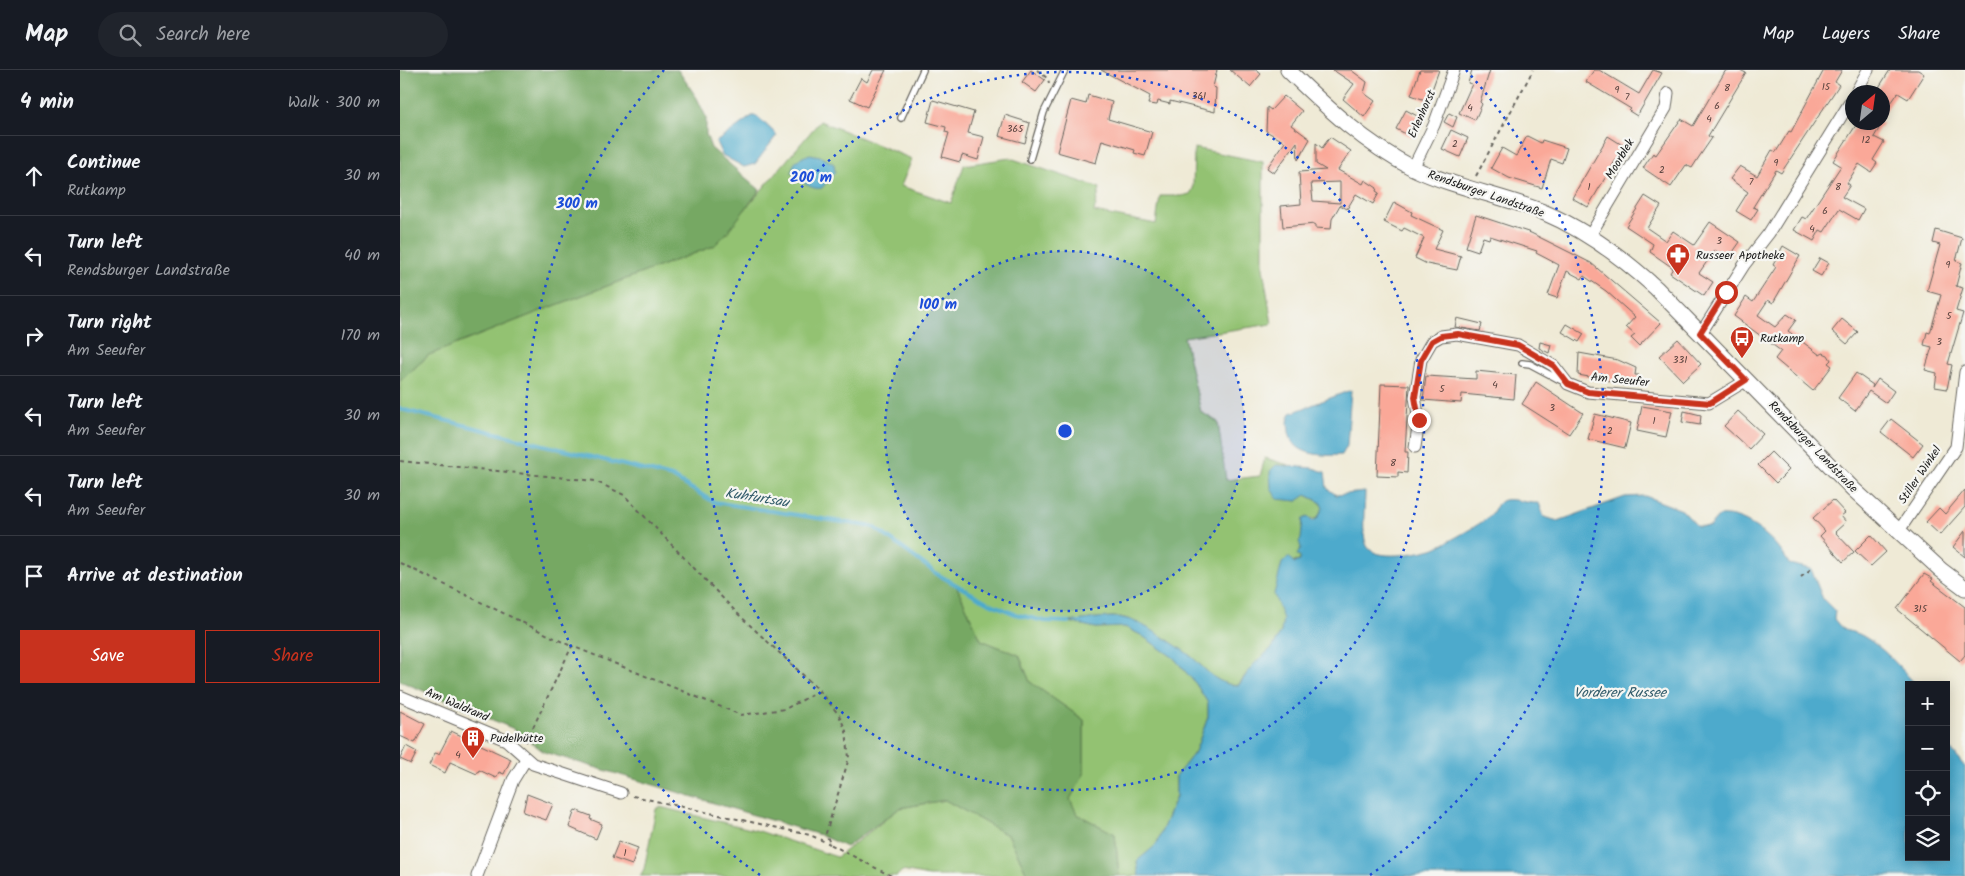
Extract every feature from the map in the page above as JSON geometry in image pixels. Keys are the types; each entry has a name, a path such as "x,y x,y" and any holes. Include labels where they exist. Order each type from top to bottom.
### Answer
{"street":[{"name":"Rendsburger Landstraße","path":"1288,70 1358,134 1413,168 1448,182 1544,212 1589,236 1632,266 1898,532 1964,585"},
{"name":"Erlenhorst","path":"1413,168 1434,125 1454,70"},
{"path":"1860,85 1868,70"},
{"name":"Moorblek","path":"1589,236 1666,108 1668,93"},
{"path":"1700,333 1744,265 1769,233 1845,110"},
{"path":"1415,447 1419,420 1415,397 1421,360 1432,341 1441,336 1458,334 1518,345 1554,366 1568,384"},
{"name":"Stiller Winkel","path":"1898,532 1956,447 1965,372"},
{"name":"Am Seeufer","path":"1568,384 1588,392 1710,403 1746,380"},
{"name":"Am Waldrand","path":"400,696 506,740 533,764 621,793"},
{"path":"476,876 523,756"}],"lane":[{"path":"901,118 923,70"},
{"path":"1030,159 1044,112 1065,70"},
{"path":"1522,363 1530,364 1568,384"}],"path":[{"path":"1037,70 1048,79 1048,84"},
{"path":"1482,165 1533,70"},
{"path":"400,461 595,480 624,494 736,612 820,691 839,715 846,731 849,758 826,833 830,844"},
{"path":"400,563 572,646 741,715 785,709 820,691"},
{"path":"1801,577 1810,569"},
{"path":"523,756 572,646"},
{"path":"621,793 810,835 891,876"}],"green space":[{"path":"400,70 678,70 697,98 706,117 706,134 711,148 760,190 726,234 714,246 429,355 400,381"},
{"path":"820,121 912,159 901,186 951,203 964,165 1010,158 1100,188 1094,212 1156,224 1160,196 1181,196 1190,194 1193,189 1194,148 1263,162 1263,268 1272,324 1184,337 1201,412 1218,422 1226,480 1260,476 1265,458 1292,466 1276,465 1306,495 1320,502 1323,508 1317,519 1303,519 1300,561 1282,563 1279,582 1280,608 1283,619 1281,632 1273,647 1253,665 1238,685 1217,679 1194,659 1158,634 1125,618 1098,618 1071,622 1096,628 1125,627 1141,635 1174,658 1196,684 1208,703 1208,717 1195,752 1176,776 1176,796 1156,846 1137,861 1139,876 1119,876 1115,834 1077,814 1070,799 1084,774 1084,720 1030,682 1019,655 981,640 957,587 874,527 714,502 672,477 400,409 400,381 429,355 714,246"},
{"path":"400,409 672,477 714,502 874,527 957,587 981,640 1019,655 1030,682 1084,720 1084,774 1070,799 1077,814 1115,834 1119,876 1028,876 1009,836 945,800 900,808 846,847 820,835 544,752 514,729 400,681"},
{"path":"945,800 1009,836 1028,876 929,876 902,871 897,876 640,876 644,869 656,809 660,807 759,831 837,857 900,808"}],"water":[{"path":"752,116 757,116 777,135 755,164 744,167 722,155 716,142"},
{"path":"810,154 820,156 834,164 835,172 822,188 814,188 802,182 792,173 795,163"},
{"path":"1351,390 1347,446 1342,455 1310,453 1296,446 1289,432 1288,420 1291,413"},
{"name":"Vorderer Russee","path":"1276,465 1313,468 1325,472 1327,488 1336,495 1365,492 1365,541 1372,551 1388,555 1407,554 1437,547 1485,520 1491,515 1499,502 1504,500 1539,503 1544,517 1558,521 1625,497 1645,496 1682,510 1697,526 1709,527 1719,516 1729,516 1750,524 1760,530 1777,546 1789,564 1811,569 1823,599 1835,611 1834,619 1838,624 1845,630 1863,636 1878,646 1912,681 1905,681 1905,861 1950,861 1950,748 1965,767 1965,876 1139,876 1137,861 1156,845 1176,797 1176,776 1195,752 1208,717 1208,703 1196,684 1174,658 1141,635 1125,627 1096,628 1069,622 1110,617 1130,620 1148,628 1174,644 1217,679 1239,685 1253,665 1273,647 1281,632 1283,619 1274,594 1282,563 1289,557 1294,563 1300,561 1300,556 1297,555 1301,548 1299,541 1301,539 1303,519 1308,517 1312,521 1317,519 1323,508 1320,502 1306,495 1297,501 1277,499 1271,488 1270,471"}],"building":[{"path":"873,70 886,70 867,107 850,99 861,78 867,82"},
{"path":"1031,70 1045,80 1036,92 1022,82"},
{"path":"1101,70 1217,70 1213,87 1216,88 1215,112 1170,101 1170,104 1158,101 1157,105 1148,104 1150,96"},
{"path":"1230,70 1256,70 1261,74 1250,87"},
{"path":"1333,70 1351,70 1367,82 1364,93 1375,101 1364,117 1343,99 1354,84"},
{"path":"1420,70 1439,70 1428,101 1411,95"},
{"path":"1472,70 1490,70 1480,102 1482,104 1475,120 1459,113 1472,84 1468,83"},
{"path":"1594,70 1599,70 1639,94 1653,70 1662,73 1637,116 1629,111 1631,109 1586,82"},
{"path":"1726,70 1740,70 1746,73 1708,136 1712,138 1692,168 1686,165 1671,187 1643,168 1653,153 1656,155 1681,119 1693,126"},
{"path":"1824,70 1842,70 1835,82 1839,85 1781,173 1776,170 1753,207 1758,209 1751,220 1736,211 1748,192 1730,179 1740,166 1757,176 1772,150 1776,152 1789,131 1791,132"},
{"path":"1890,70 1918,70 1924,74 1908,99 1898,93 1890,104 1890,85 1880,85"},
{"path":"1088,95 1112,102 1108,119 1152,132 1145,156 1134,153 1135,150 1102,140 1096,163 1057,152 1071,100 1086,104"},
{"path":"1284,96 1302,111 1291,125 1310,139 1298,160 1297,142 1274,173 1267,168 1285,142 1266,131 1267,107 1271,110"},
{"path":"933,100 974,112 968,133 984,137 978,160 962,155 960,162 942,157 949,133 945,132 946,127 927,122"},
{"path":"1406,110 1421,118 1412,137 1396,129"},
{"path":"1449,113 1457,117 1453,127 1444,122"},
{"path":"1005,115 1030,123 1025,143 999,136"},
{"path":"1451,130 1468,138 1460,157 1442,149"},
{"path":"1853,130 1878,130 1874,137 1884,142 1873,160 1877,163 1871,172 1859,164 1847,183 1850,185 1842,197 1864,209 1858,220 1839,209 1824,232 1820,230 1814,241 1794,230 1802,217 1806,219 1841,166 1833,161"},
{"path":"1527,136 1541,143 1542,140 1567,148 1562,163 1551,159 1542,188 1509,178 1491,168 1502,148 1516,156"},
{"path":"1608,136 1624,146 1588,207 1572,198"},
{"path":"1330,137 1351,151 1338,170 1363,184 1365,180 1377,188 1376,191 1379,193 1373,204 1356,194 1347,209 1340,205 1332,219 1331,229 1315,228 1315,224 1283,227 1281,206 1301,204 1299,172 1326,170 1316,164 1316,143 1322,148","holes":["1340,182 1340,203 1313,201 1311,183"]},
{"path":"1645,196 1661,206 1647,228 1666,241 1673,231 1694,245 1710,222 1740,242 1728,259 1715,250 1699,273 1713,282 1704,296 1670,273 1673,268 1650,252 1653,244 1626,226"},
{"path":"1394,202 1412,212 1411,215 1443,230 1434,249 1461,256 1457,270 1427,264 1415,258 1424,238 1404,228 1402,231 1384,222"},
{"path":"1476,215 1531,233 1591,263 1661,323 1639,346 1631,338 1635,335 1626,327 1635,317 1606,291 1584,276 1582,279 1567,271 1557,298 1548,295 1559,265 1536,253 1537,251 1490,236 1489,239 1483,237 1478,251 1466,247"},
{"path":"1936,230 1962,238 1956,261 1962,263 1956,286 1963,288 1956,311 1963,313 1948,364 1952,365 1947,389 1935,387 1937,373 1925,370 1932,347 1924,345 1927,332 1930,333 1941,295 1927,291 1940,245 1933,243"},
{"path":"1783,246 1800,256 1773,303 1768,300 1758,315 1775,327 1787,314 1796,320 1788,331 1820,355 1823,353 1828,355 1831,360 1828,363 1832,366 1813,391 1775,359 1781,351 1734,316 1746,297 1753,302 1776,267 1773,265"},
{"path":"1820,258 1829,263 1821,276 1812,271"},
{"path":"1457,318 1482,324 1480,331 1455,327"},
{"path":"1842,319 1858,332 1847,344 1832,331"},
{"path":"1567,324 1584,334 1579,342 1562,332"},
{"path":"1678,339 1701,364 1683,381 1659,356"},
{"path":"1540,342 1551,345 1549,353 1539,348"},
{"path":"1579,353 1618,360 1636,368 1635,375 1639,375 1637,385 1622,385 1622,383 1578,375"},
{"path":"1476,371 1516,375 1514,399 1462,394 1461,403 1423,400 1426,376 1476,379"},
{"path":"1856,373 1873,385 1872,388 1878,379 1894,391 1886,403 1869,391 1855,411 1838,398"},
{"path":"1536,382 1583,413 1569,434 1522,404"},
{"path":"1381,384 1409,385 1405,452 1408,452 1407,473 1398,472 1398,477 1377,476"},
{"path":"1642,406 1672,411 1666,437 1637,431"},
{"path":"1684,411 1701,415 1700,425 1682,422"},
{"path":"1738,411 1763,434 1749,449 1724,426"},
{"path":"1595,414 1631,423 1625,448 1588,439"},
{"path":"1891,419 1923,444 1913,457 1881,432"},
{"path":"1771,452 1789,470 1776,483 1758,465"},
{"path":"1965,490 1965,507 1940,535 1926,522 1939,508 1945,514"},
{"path":"1833,500 1845,513 1841,516 1846,522 1835,532 1854,552 1843,562 1820,536 1825,531 1813,518"},
{"path":"1965,531 1965,557 1953,547"},
{"path":"1871,535 1886,552 1871,566 1855,551"},
{"path":"1924,574 1933,579 1931,581 1965,607 1965,655 1960,661 1897,609"},
{"path":"400,711 425,724 415,743 400,736"},
{"path":"451,731 511,759 504,774 499,772 496,778 479,770 477,774 450,762 445,773 429,765 435,753 439,754"},
{"path":"406,746 417,752 411,764 400,759"},
{"path":"527,794 553,804 546,820 523,812"},
{"path":"575,810 591,816 590,819 602,824 596,839 569,827"},
{"path":"619,841 638,848 632,865 612,858"}],"waterway":[{"name":"Kuhfurtsau","path":"400,409 672,477 714,502 874,527 937,574 987,602 1015,614 1044,621 1069,622"}],"place":[{"name":"Russeer Apotheke","path":"1678,276"},
{"name":"Rutkamp","path":"1742,359"},
{"name":"Pudelhütte","path":"473,759"}],"route":[{"path":"1419,420 1415,397 1421,360 1432,341 1441,336 1458,334 1518,345 1525,351 1554,366 1568,384 1588,392 1710,403 1746,380 1700,333 1726,292"}]}
